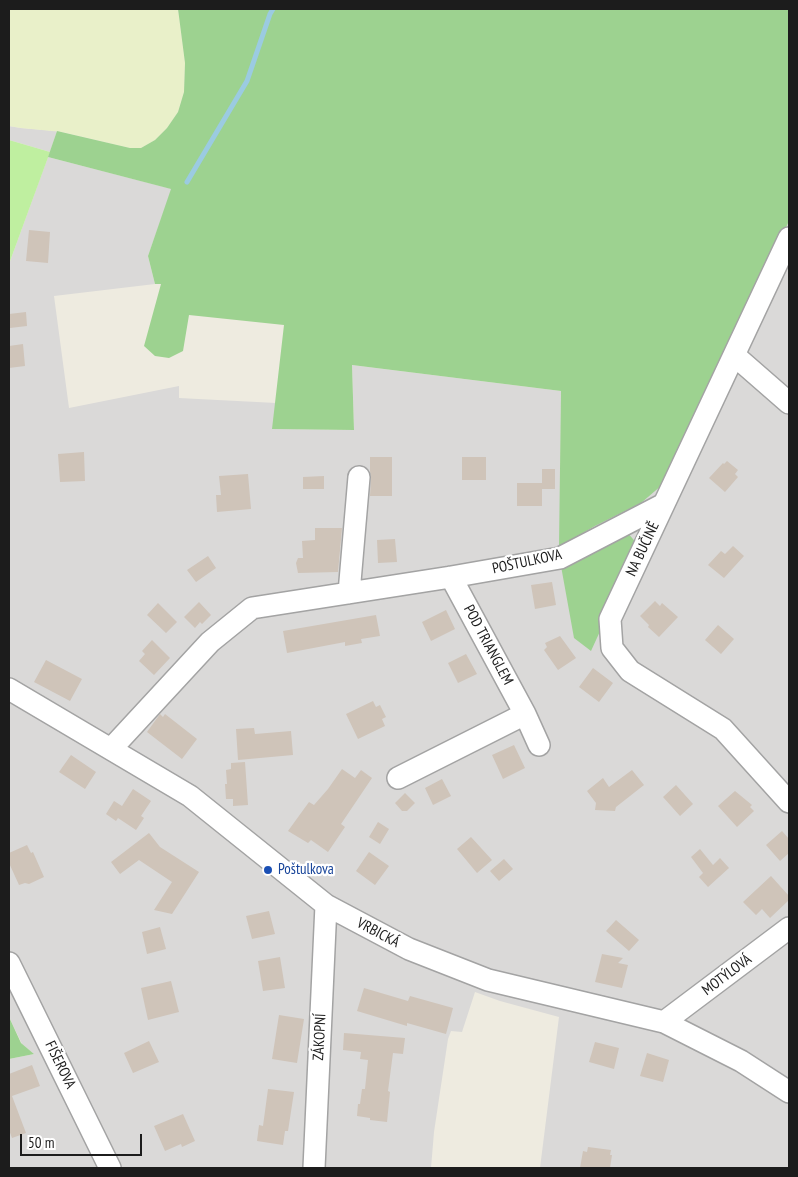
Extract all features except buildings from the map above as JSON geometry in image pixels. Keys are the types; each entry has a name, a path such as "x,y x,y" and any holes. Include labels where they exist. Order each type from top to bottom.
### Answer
{"street":[{"name":"NA BUČINĚ","path":"789,238 610,619 612,648 630,671 723,729 789,802"},
{"path":"734,355 789,403"},
{"path":"349,592 359,477"},
{"name":"POŠTULKOVA","path":"111,750 210,642 252,608 560,558 664,504"},
{"name":"POD TRIANGLEM","path":"451,577 525,714 539,745"},
{"name":"VRBICKÁ","path":"9,689 190,796 326,905 410,949 488,980 664,1022 741,1061 789,1092"},
{"path":"398,778 525,714"},
{"name":"ZÁKOPNÍ","path":"314,1168 326,905"},
{"name":"MOTÝLOVÁ","path":"664,1022 789,928"},
{"name":"FIŠEROVA","path":"9,963 110,1168"}],"shaded area":[{"path":"9,126 57,131 50,152 9,140"},
{"path":"48,157 172,189 148,256 155,284 54,296 69,408 179,386 179,398 276,403 273,429 354,430 352,365 561,391 560,546 595,526 685,446 789,221 789,1168 540,1168 559,1017 475,992 462,1032 451,1031 448,1039 434,1132 431,1168 9,1168 9,1059 34,1054 22,1044 9,1017 9,264"}],"green space":[{"path":"9,9 178,9 185,63 184,92 178,112 167,128 155,140 141,148 130,148 62,132 9,126"},
{"path":"178,9 789,9 789,221 685,446 662,485 641,503 559,547 561,391 352,365 354,430 272,429 284,325 189,315 183,351 169,358 155,356 144,346 161,284 155,284 148,256 171,189 48,157 57,131 130,148 141,148 155,140 167,128 178,112 184,92 185,63"},
{"path":"9,140 50,152 9,264"},
{"path":"626,531 639,546 591,651 574,638 561,566"},
{"path":"9,1017 21,1043 34,1054 9,1059"}],"waterway":[{"path":"187,182 247,81 273,9"}],"place":[{"name":"Poštulkova","path":"268,870"}]}
